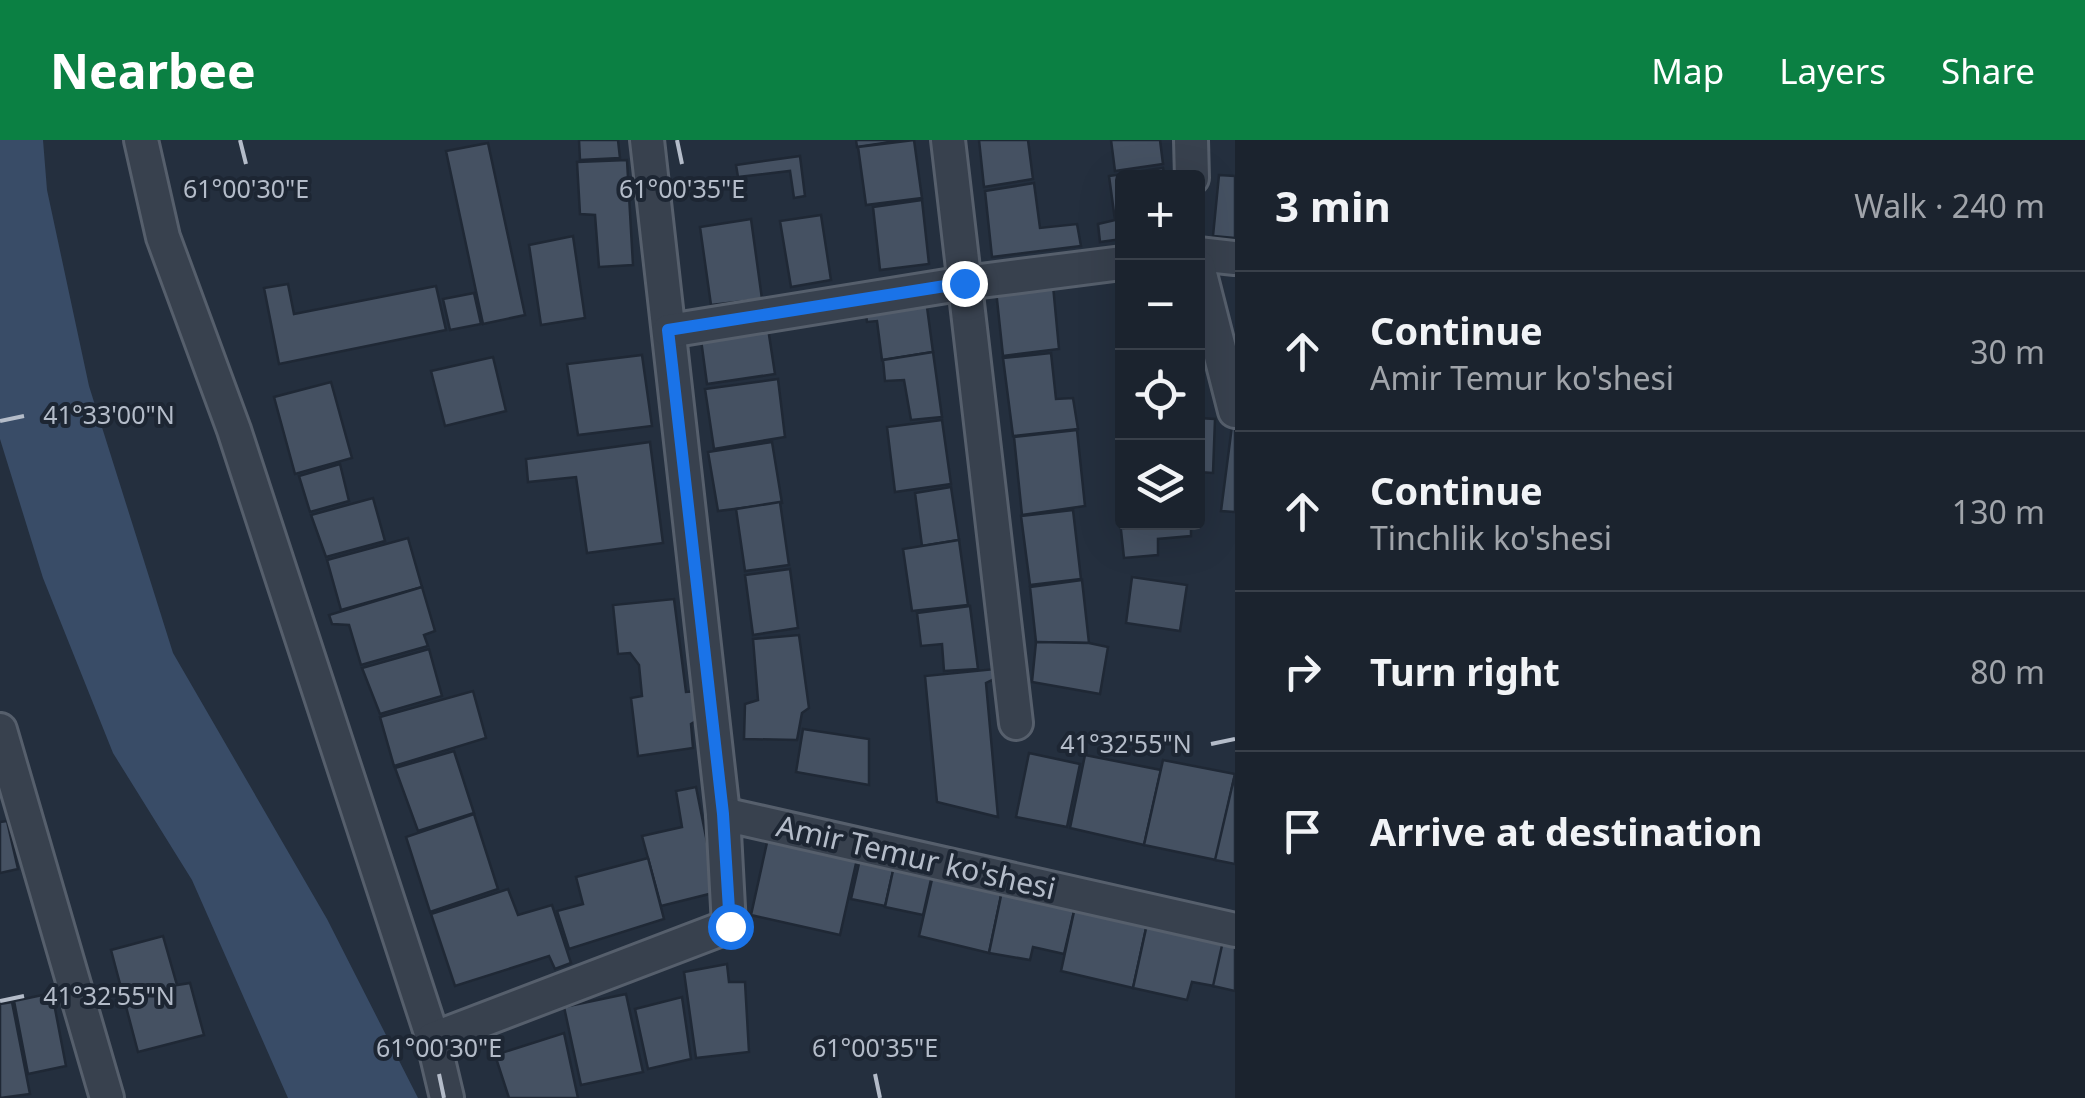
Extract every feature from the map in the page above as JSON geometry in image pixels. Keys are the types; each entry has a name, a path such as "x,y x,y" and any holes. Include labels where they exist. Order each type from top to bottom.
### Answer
{"street":[{"path":"142,140 163,237 234,430 433,1040 446,1098"},
{"path":"433,1040 730,926 723,814 647,140"},
{"path":"948,140 1016,723"},
{"path":"1192,140 1192,170"},
{"path":"1205,255 1235,258"},
{"path":"668,330 964,283 1115,264"},
{"path":"1205,293 1235,411"},
{"path":"0,730 8,786 99,1096"},
{"name":"Amir Temur ko'shesi","path":"723,814 1235,930"}],"water":[{"path":"0,140 43,140 47,190 89,386 173,653 327,919 418,1098 288,1098 192,880 113,753 43,578 0,439"}],"building":[{"path":"579,140 618,140 620,158 580,160"},
{"path":"856,140 904,140 857,147"},
{"path":"914,140 922,198 866,205 858,147"},
{"path":"979,140 1028,140 1033,179 984,187"},
{"path":"1111,140 1160,140 1163,164 1115,171"},
{"path":"488,143 525,315 483,324 446,151"},
{"path":"800,156 805,196 794,198 790,171 738,177 736,165"},
{"path":"627,160 633,265 599,267 595,215 580,214 577,162"},
{"path":"1115,175 1115,220 1109,176"},
{"path":"1219,175 1235,176 1235,238 1213,236"},
{"path":"1034,183 1040,228 1077,224 1081,246 992,257 985,191"},
{"path":"922,200 929,264 880,270 873,207"},
{"path":"821,215 831,280 791,287 780,221"},
{"path":"751,219 762,299 711,305 700,227"},
{"path":"1115,220 1115,240 1100,242 1098,224"},
{"path":"573,236 585,318 541,325 529,245"},
{"path":"1052,275 1059,349 1003,356 995,281"},
{"path":"288,284 294,314 436,286 446,330 279,364 264,288"},
{"path":"925,292 933,352 882,360 877,321 867,322 864,300"},
{"path":"474,293 481,324 450,330 443,299"},
{"path":"766,315 775,374 707,384 699,325"},
{"path":"933,352 942,417 911,420 904,380 885,381 883,360"},
{"path":"1051,353 1056,399 1073,398 1078,429 1013,436 1003,358"},
{"path":"642,355 652,426 578,435 567,364"},
{"path":"493,357 506,411 445,426 431,371"},
{"path":"778,379 785,437 714,449 705,389"},
{"path":"331,382 352,458 295,474 274,397"},
{"path":"1205,418 1215,419 1213,473 1205,472"},
{"path":"1235,419 1235,512 1221,511"},
{"path":"942,420 951,484 895,492 887,427"},
{"path":"1077,430 1085,506 1022,515 1014,437"},
{"path":"650,442 663,543 587,553 576,477 528,482 526,459"},
{"path":"772,442 782,503 718,511 708,452"},
{"path":"340,464 349,501 310,512 299,476"},
{"path":"951,487 959,540 922,546 915,493"},
{"path":"373,498 385,541 326,557 311,515"},
{"path":"780,502 789,565 745,571 736,509"},
{"path":"1073,510 1081,579 1030,585 1021,516"},
{"path":"1121,530 1191,530 1191,536 1158,539 1158,555 1124,558"},
{"path":"408,538 422,587 341,610 327,560"},
{"path":"959,540 968,605 912,611 903,549"},
{"path":"790,569 798,628 753,635 745,575"},
{"path":"1132,577 1187,585 1180,631 1126,623"},
{"path":"1082,580 1089,643 1036,642 1030,587"},
{"path":"422,587 435,631 424,635 428,646 361,665 349,625 332,624 329,615"},
{"path":"674,599 686,692 699,691 703,717 691,724 693,748 638,756 631,698 642,696 639,665 630,653 618,654 613,605"},
{"path":"970,606 978,669 944,671 942,644 921,646 917,613"},
{"path":"799,635 809,708 802,713 797,740 744,739 745,704 758,700 753,639"},
{"path":"1036,642 1108,647 1100,694 1032,682"},
{"path":"429,649 442,696 380,714 362,668"},
{"path":"995,669 996,678 986,683 998,817 937,802 925,676"},
{"path":"473,691 486,738 394,766 380,717"},
{"path":"803,729 869,739 869,785 796,772"},
{"path":"454,751 474,813 418,831 395,768"},
{"path":"1029,753 1080,764 1067,827 1016,817"},
{"path":"1085,755 1161,770 1144,845 1070,828"},
{"path":"1163,760 1235,774 1216,860 1144,845"},
{"path":"1235,774 1235,864 1215,860"},
{"path":"696,787 717,892 661,906 642,836 682,827 676,791"},
{"path":"474,814 498,889 430,912 406,837"},
{"path":"7,821 18,869 0,873 0,822"},
{"path":"768,838 857,859 840,935 751,915"},
{"path":"648,858 664,919 569,949 557,911 583,904 576,877"},
{"path":"860,859 894,867 885,906 851,899"},
{"path":"894,866 932,875 923,915 885,907"},
{"path":"933,875 1002,891 989,953 919,936"},
{"path":"508,889 518,915 552,905 571,963 555,969 549,956 455,986 431,914"},
{"path":"1002,891 1075,907 1064,954 1033,947 1030,960 989,953"},
{"path":"1075,907 1147,924 1133,988 1061,971"},
{"path":"1147,924 1224,942 1214,986 1192,982 1187,1000 1133,988"},
{"path":"163,936 177,985 190,983 204,1035 138,1052 111,950"},
{"path":"1223,941 1235,944 1235,991 1213,986"},
{"path":"727,964 729,982 745,982 749,1052 696,1058 684,972"},
{"path":"52,993 66,1066 28,1074 14,1001"},
{"path":"626,994 643,1072 581,1085 564,1007"},
{"path":"682,997 691,1059 648,1069 635,1009"},
{"path":"12,1002 30,1094 0,1098 0,1004"},
{"path":"564,1033 578,1098 509,1098 495,1055"}],"route":[{"path":"730,926 723,814 668,330 964,283"}]}
